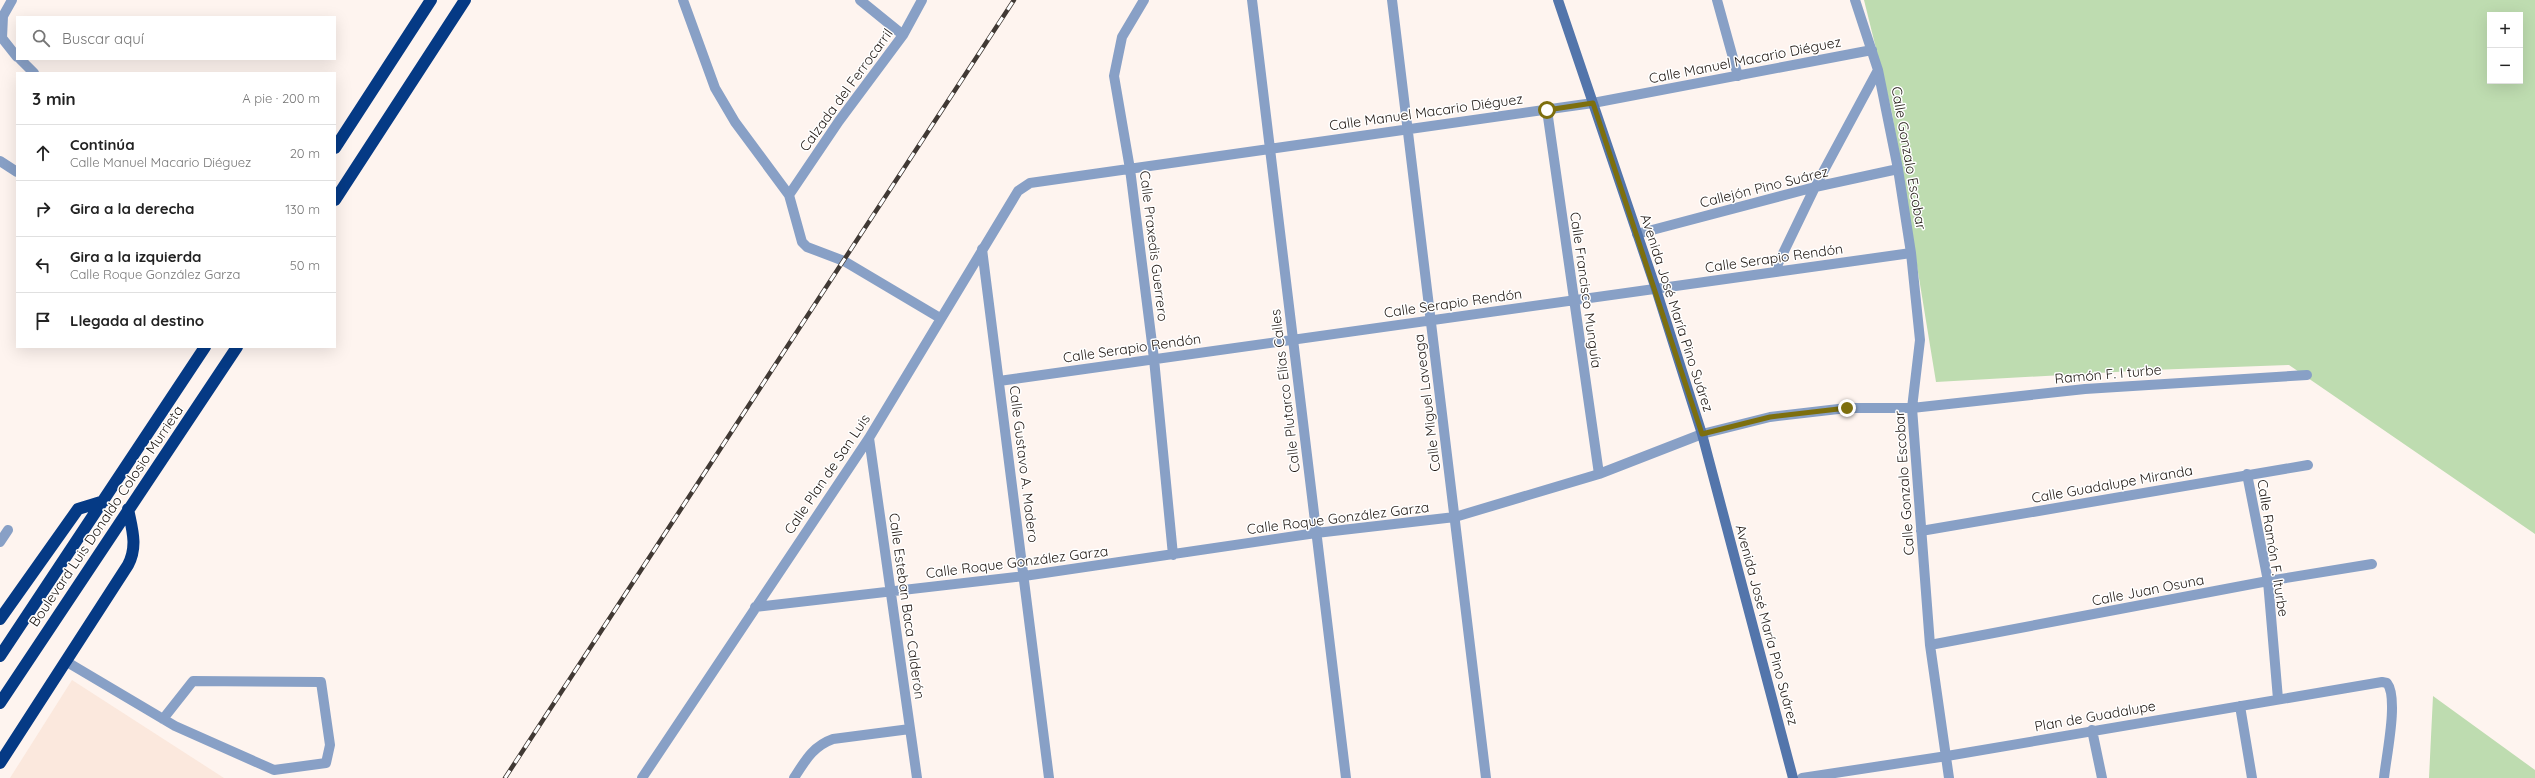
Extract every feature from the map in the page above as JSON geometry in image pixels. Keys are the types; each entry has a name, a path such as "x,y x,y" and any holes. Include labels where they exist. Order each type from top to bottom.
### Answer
{"highway":[{"path":"336,146 432,0"},
{"path":"336,198 465,0"},
{"name":"Boulevard Luis Donaldo Colosio Murrieta","path":"0,656 204,348"},
{"name":"Boulevard Luis Donaldo Colosio Murrieta","path":"0,703 236,348"},
{"path":"0,619 74,514 83,507 104,501"},
{"path":"0,763 68,662 134,554 134,542 128,510"}],"street":[{"path":"12,0 3,16 2,38 16,55"},
{"path":"682,0 715,88 735,122 789,195 800,238 807,247 844,261 940,318"},
{"path":"860,0 903,34"},
{"name":"Calzada del Ferrocarril","path":"789,195 839,121 903,34 922,0"},
{"name":"Calle Praxedis Guerrero","path":"1144,0 1122,37 1115,67 1115,87 1130,169 1154,359 1173,555"},
{"name":"Calle Plutarco Elías Calles","path":"1252,0 1346,778"},
{"name":"Calle Miguel Laveaga","path":"1392,0 1486,778"},
{"name":"Avenida José María Pino Suárez","path":"1558,0 1656,289 1702,434 1793,778"},
{"path":"1717,0 1738,76"},
{"name":"Calle Gonzalo Escobar","path":"1855,0 1878,70 1898,169 1911,253 1920,340 1912,408 1930,645 1949,778"},
{"name":"Calle Manuel Macario Diéguez","path":"1030,183 1593,103 1872,50"},
{"path":"21,60 33,72"},
{"path":"1774,272 1815,187 1878,70"},
{"name":"Calle Francisco Munguía","path":"1547,110 1599,474"},
{"path":"0,161 16,171"},
{"name":"Callejón Pino Suárez","path":"1637,234 1815,187 1898,169"},
{"name":"Calle Plan de San Luis","path":"642,778 869,438 1018,191 1030,183"},
{"name":"Calle Gustavo A. Madero","path":"982,249 1049,778"},
{"name":"Calle Serapio Rendón","path":"999,381 1911,253"},
{"name":"Ramón F. I turbe","path":"1912,408 2085,389 2307,375"},
{"name":"Calle Roque González Garza","path":"755,607 1024,576 1316,533 1455,517 1599,474 1702,434 1770,417 1847,408 1912,408"},
{"name":"Calle Esteban Baca Calderón","path":"869,438 916,778"},
{"name":"Calle Guadalupe Miranda","path":"1922,531 2247,474 2308,465"},
{"name":"Calle Ramón F. Iturbe","path":"2247,474 2268,581 2278,699"},
{"path":"0,542 8,530"},
{"name":"Calle Juan Osuna","path":"1930,645 2268,581 2372,564"},
{"path":"68,662 163,719 274,770 326,762 330,745 321,682 193,681 163,719"},
{"name":"Plan de Guadalupe","path":"1802,778 1947,756 2092,730 2382,682 2387,683 2391,687 2392,708 2384,778"},
{"path":"2240,706 2252,778"},
{"path":"794,778 815,749 823,743 833,739 910,729"},
{"path":"2092,730 2102,778"}],"shaded area":[{"path":"72,680 224,778 10,778"}],"green space":[{"path":"1864,0 2535,0 2535,534 2289,365 2151,370 1936,382 1892,113"},
{"path":"2433,696 2535,770 2535,778 2429,778"}],"railway":[{"path":"505,778 1014,0"}],"route":[{"path":"1547,110 1593,103 1656,289 1702,434 1770,417 1847,408"}]}
